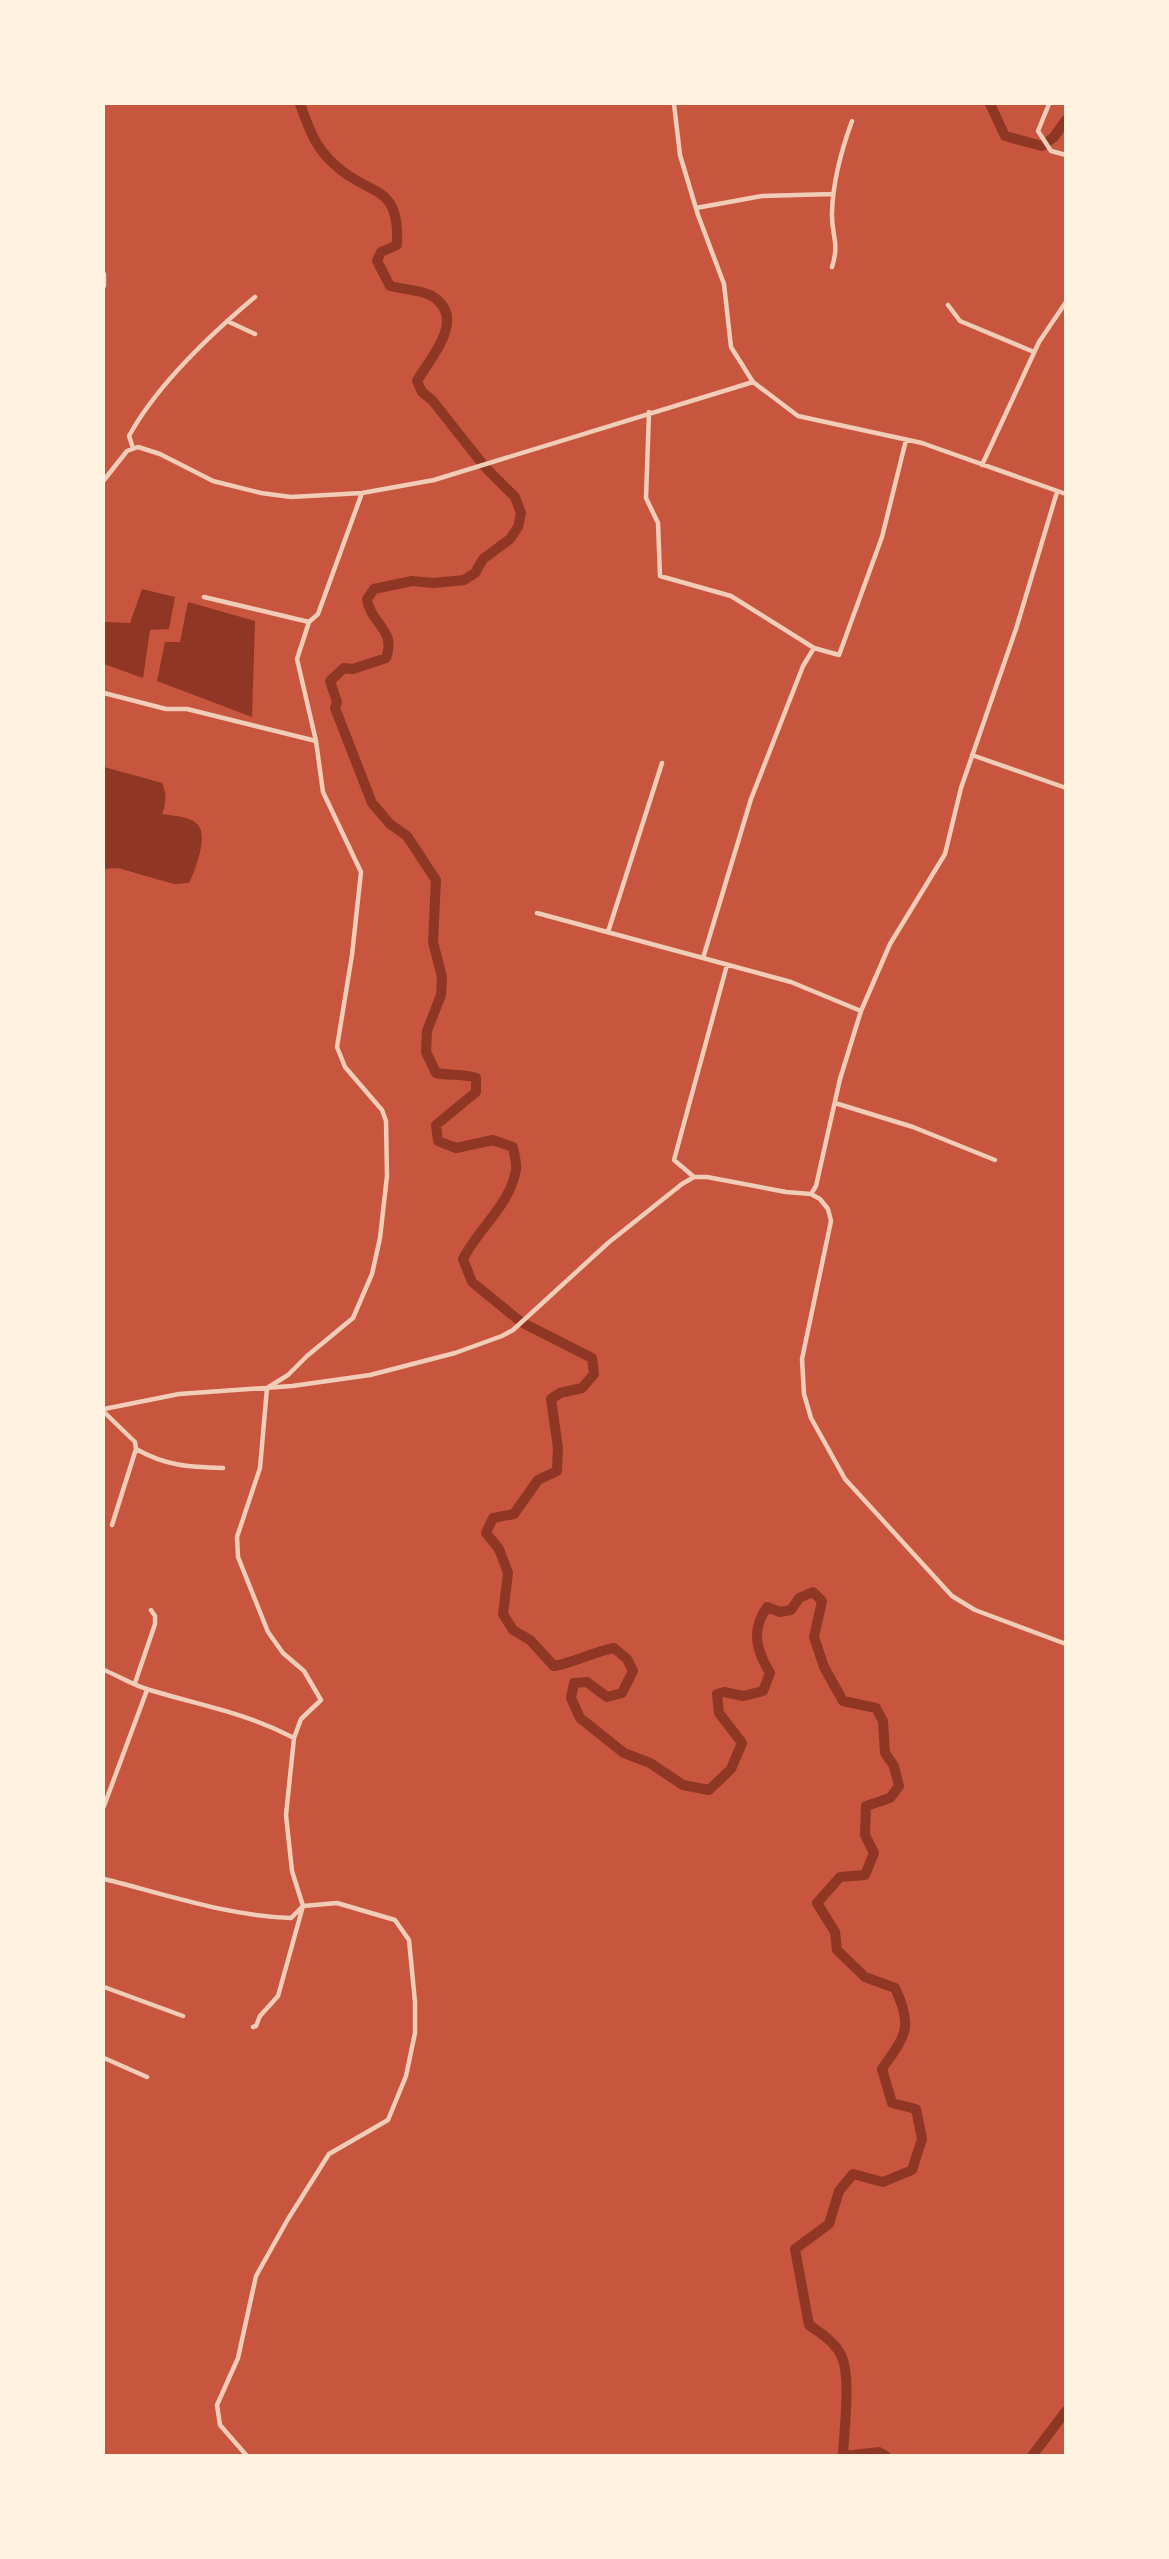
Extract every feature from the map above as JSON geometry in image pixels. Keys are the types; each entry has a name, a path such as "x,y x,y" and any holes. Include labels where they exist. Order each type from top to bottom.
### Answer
{"street":[{"path":"674,104 680,154 696,208 724,284 731,346 753,382 798,416 906,440 1065,494"},
{"path":"1049,104 1038,131 1051,151 1065,155"},
{"path":"832,267 837,242 832,223 833,195 841,151 852,121"},
{"path":"696,208 762,196 833,195"},
{"path":"104,274 104,286"},
{"path":"133,448 129,436 138,420 191,356 255,297"},
{"path":"982,465 1034,352 1065,302"},
{"path":"948,305 960,321 1034,352"},
{"path":"227,321 255,334"},
{"path":"104,480 127,451 138,447 160,454 213,481 261,494 291,497 362,493 434,480 649,412 753,382"},
{"path":"649,412 646,498 658,523 660,576 730,596 814,648 840,655 882,537 906,440"},
{"path":"811,1194 816,1186 835,1103 861,1011 890,944 945,854 961,788 1016,629 1057,492"},
{"path":"267,1388 288,1375 353,1318 372,1274 380,1238 387,1176 386,1121 382,1110 345,1067 337,1047 352,955 361,872 323,792 316,741 297,659 309,622 318,614 362,493"},
{"path":"204,597 309,622"},
{"path":"704,958 751,799 803,666 814,648"},
{"path":"104,693 166,709 187,709 316,741"},
{"path":"972,755 1065,788"},
{"path":"608,932 663,764"},
{"path":"537,913 791,982 861,1011"},
{"path":"694,1177 674,1160 727,965"},
{"path":"835,1103 913,1127 995,1160"},
{"path":"104,1410 179,1394 267,1388 370,1375 455,1353 502,1336 513,1330 608,1243 694,1177 707,1177 786,1192 811,1194 820,1198 828,1209 831,1221 802,1359 804,1394 811,1418 836,1467 952,1596 975,1610 1065,1644"},
{"path":"253,2027 278,1996 303,1906 292,1871 286,1815 294,1738 301,1719 321,1700 304,1671 283,1653 268,1632 238,1557 237,1537 260,1468 267,1388"},
{"path":"104,1410 135,1442 136,1449 112,1526"},
{"path":"136,1449 158,1461 192,1467 223,1468"},
{"path":"135,1683 155,1624 155,1616 151,1610"},
{"path":"104,1670 147,1690 229,1710 266,1723 294,1738"},
{"path":"104,1806 147,1690"},
{"path":"104,1879 242,1913 268,1917 291,1918 303,1906 337,1903 395,1920 409,1940 416,2001 415,2033 406,2076 388,2120 329,2154 288,2219 256,2276 238,2358 217,2405 220,2425 247,2456"},
{"path":"104,1987 183,2016"},
{"path":"104,2058 147,2077"}],"shaded area":[{"path":"142,589 175,597 169,629 150,630 143,678 104,664 104,622 130,623"},
{"path":"188,602 255,621 252,717 157,681 165,642 180,642"},
{"path":"104,767 162,783 165,798 162,814 188,819 199,826 202,841 189,883 174,884 118,868 104,869"}],"waterway":[{"path":"300,104 313,136 327,157 347,175 380,193 388,200 397,225 397,245 381,252 377,261 390,286 432,296 442,305 447,315 447,326 443,338 417,381 422,392 432,400 485,467 515,497 521,513 518,527 510,539 483,559 475,573 464,580 434,583 412,581 374,589 367,599 369,607 386,633 388,640 386,658 353,669 344,668 330,681 337,702 335,708 372,803 390,824 407,836 436,880 433,942 442,977 441,995 427,1031 426,1052 436,1073 476,1078 476,1092 436,1125 438,1141 456,1148 493,1140 513,1147 516,1161 513,1183 501,1206 463,1259 472,1282 521,1322 592,1358 594,1374 582,1388 560,1393 551,1399 558,1448 557,1471 538,1480 514,1514 493,1518 486,1533 499,1549 508,1573 503,1614 513,1630 530,1640 554,1666 614,1648 627,1659 633,1671 622,1693 607,1697 587,1682 574,1683 571,1698 580,1718 624,1753 650,1763 683,1785 709,1790 731,1769 742,1743 719,1713 717,1694 724,1692 743,1696 763,1691 770,1673 761,1656 757,1640 762,1615 767,1607 780,1612 791,1610 799,1598 813,1592 822,1601 814,1637 824,1667 843,1701 876,1708 883,1721 885,1753 894,1766 899,1786 890,1798 866,1806 865,1835 874,1853 865,1875 840,1877 817,1903 835,1932 837,1950 865,1977 895,1988 904,2013 904,2031 882,2069 892,2103 916,2109 922,2139 912,2170 883,2182 853,2174 839,2191 829,2224 795,2249 809,2325 836,2347 845,2367 847,2391 843,2456"},
{"path":"990,104 1005,136 1042,146 1054,137 1066,120"},
{"path":"1032,2456 1066,2411"},
{"path":"844,2456 879,2452 886,2456"}]}
